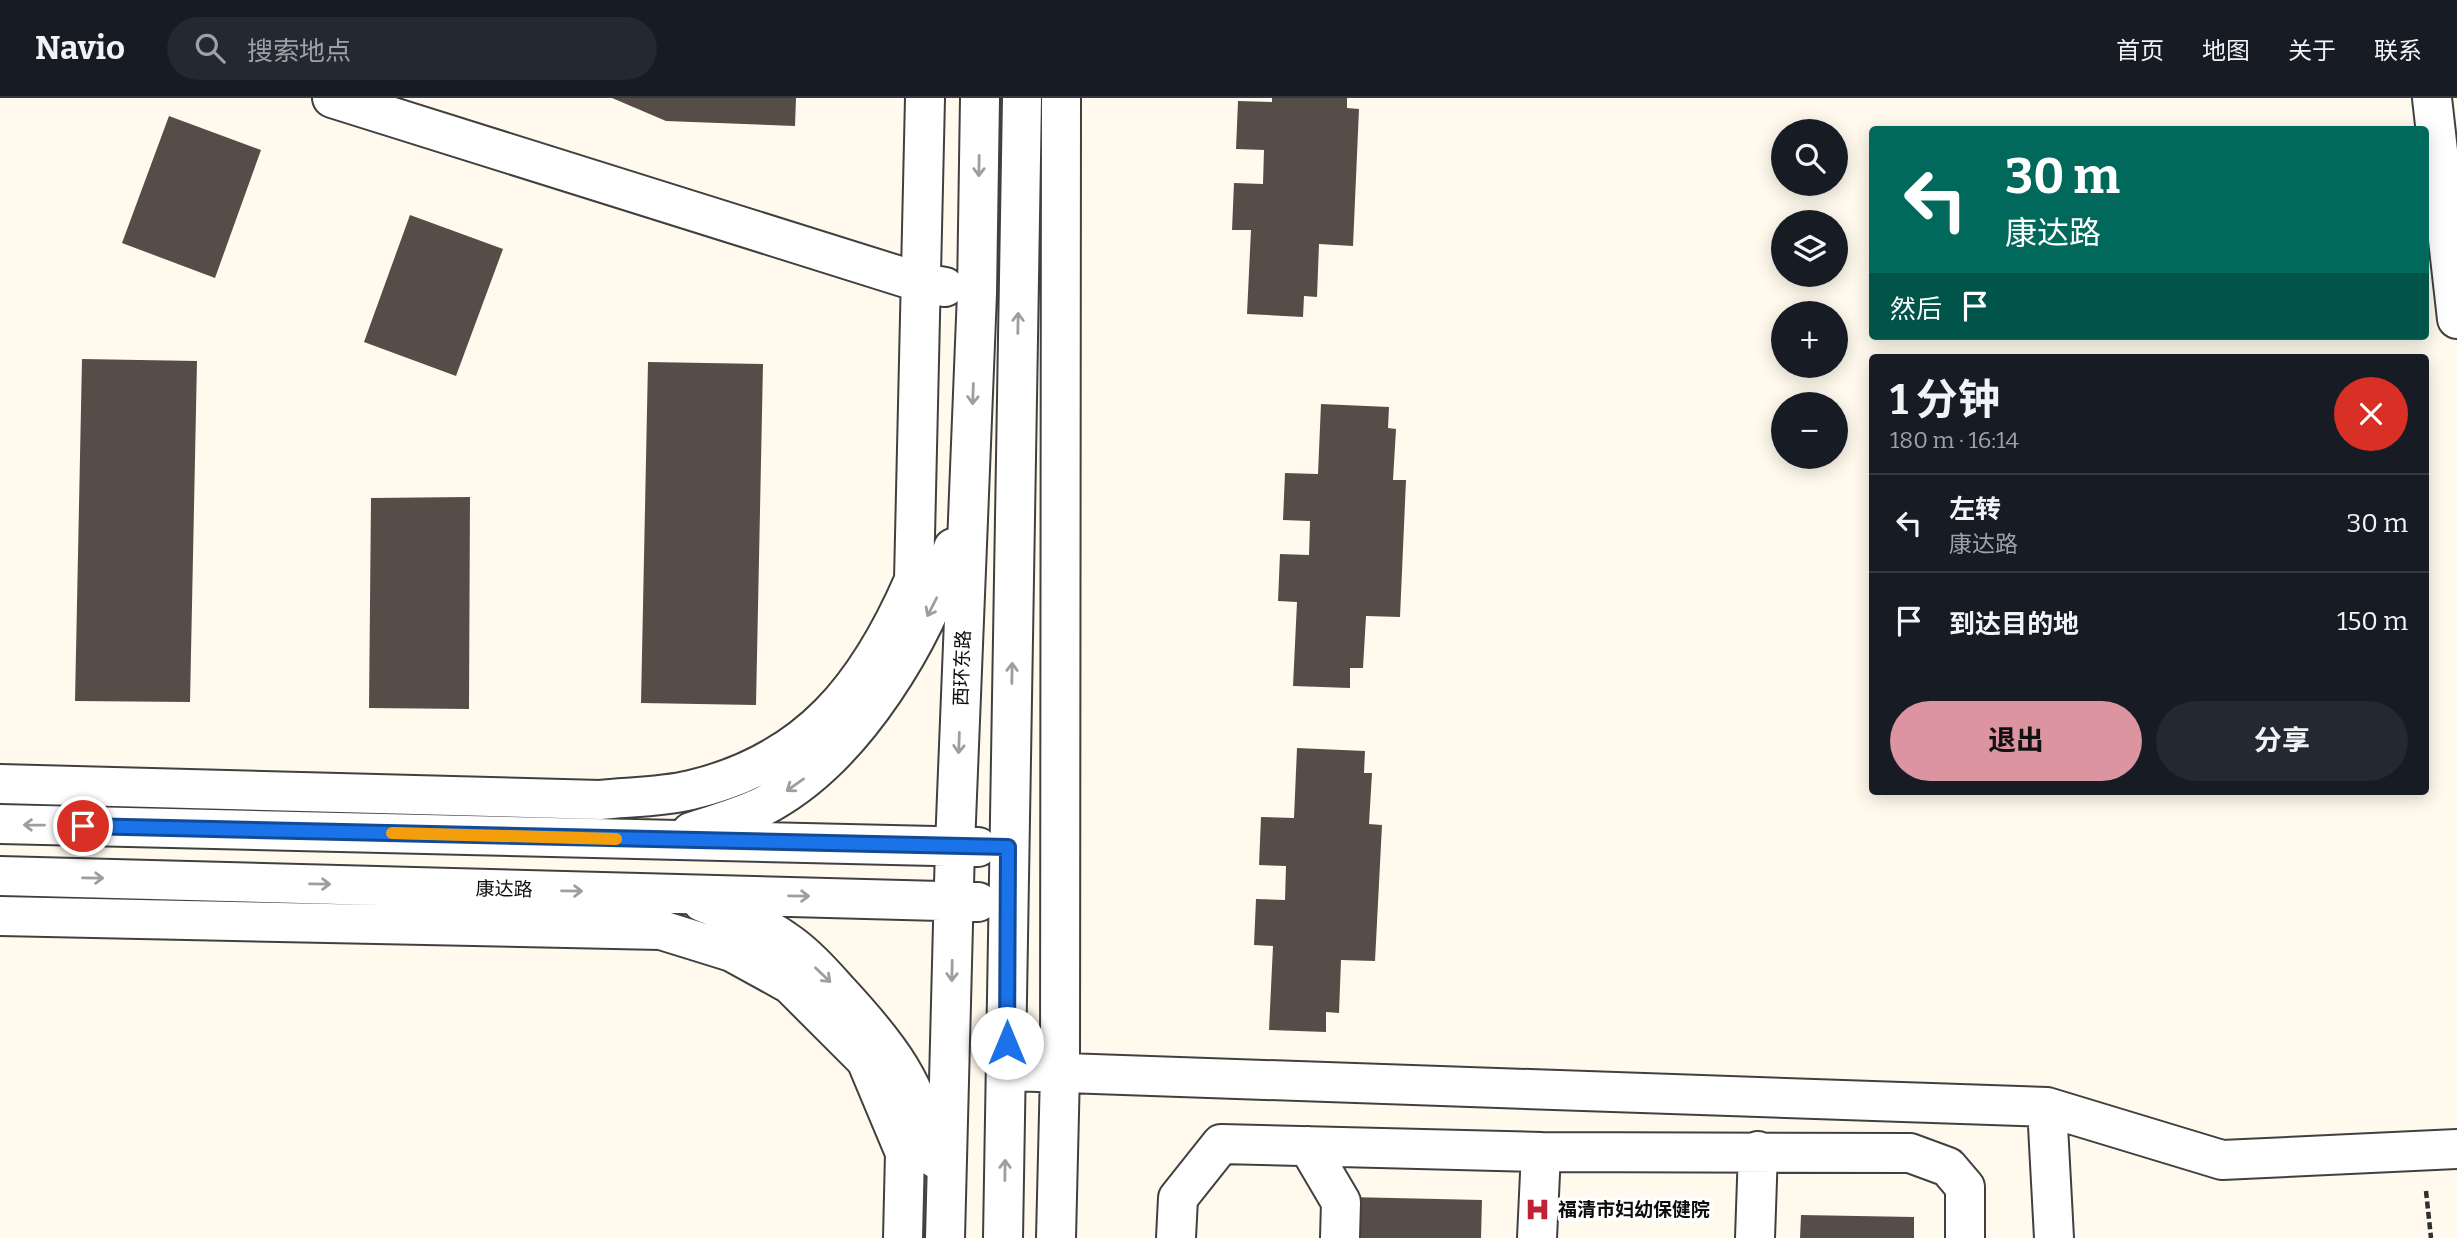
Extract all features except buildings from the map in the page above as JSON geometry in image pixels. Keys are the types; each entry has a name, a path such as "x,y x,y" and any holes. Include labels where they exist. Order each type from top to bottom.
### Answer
{"street":[{"path":"332,98 922,283 977,293"},
{"path":"0,784 600,800 690,790 766,764 814,729 853,689 890,634 914,580 925,98"},
{"name":"西环东路","path":"945,1238 953,900 977,293 980,98"},
{"path":"1003,1238 1008,1071 1007,904 1022,98"},
{"path":"1056,1238 1060,1072 1061,98"},
{"path":"2432,98 2457,319"},
{"path":"668,840 770,803 814,772 877,701 908,656 939,593 969,496"},
{"path":"0,824 1008,847"},
{"name":"康达路","path":"0,876 953,900 1007,904"},
{"path":"680,893 729,912 784,940 825,977 883,1040 908,1080 927,1125 946,1199"},
{"path":"0,916 661,930 732,952 790,984 866,1060 905,1153 903,1238"},
{"path":"1008,1071 2047,1107 2222,1160 2457,1149"},
{"path":"2047,1107 2054,1238"},
{"path":"1176,1238 1178,1198 1221,1144 1541,1152 1910,1153 1948,1167 1965,1186 1965,1238"},
{"path":"1308,1146 1341,1202 1340,1238"},
{"path":"1755,1238 1758,1151"},
{"path":"1537,1238 1541,1152"}],"slow traffic":[{"path":"392,833 616,839"}],"place":[{"name":"福清市妇幼保健院","path":"1538,1209"}],"route":[{"path":"83,826 1008,847 1007,1043"}]}
